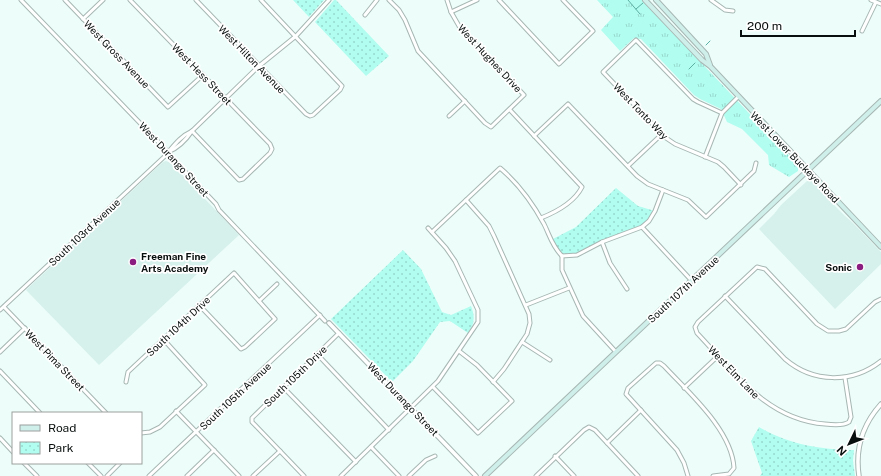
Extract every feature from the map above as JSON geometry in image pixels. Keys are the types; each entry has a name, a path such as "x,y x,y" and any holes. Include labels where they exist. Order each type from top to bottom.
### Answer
{"main road":[{"name":"West Lower Buckeye Road","path":"646,0 881,247"},
{"name":"West Lower Buckeye Road","path":"656,0 706,54 710,66"},
{"name":"South 107th Avenue","path":"485,476 881,101"}],"street":[{"name":"West Durango Street","path":"21,0 168,152 216,204 218,210 339,333 476,476"},
{"name":"West Gross Avenue","path":"65,0 168,107 203,75"},
{"path":"83,19 103,0"},
{"name":"West Hess Street","path":"130,0 270,144 272,149 270,153 243,179 239,180 192,131"},
{"name":"West Hilton Avenue","path":"196,0 306,114 310,116 335,95 342,86 296,36"},
{"path":"261,0 296,36"},
{"name":"South 103rd Avenue","path":"0,310 168,152 175,150 225,98 259,66 296,36 329,0"},
{"path":"365,15 377,0"},
{"path":"389,0 399,10 405,20 418,51 485,123 491,127 510,110 582,188 579,193 565,205 541,218"},
{"name":"West Hughes Drive","path":"447,0 451,12 465,34 524,95 510,110"},
{"path":"451,12 477,0"},
{"path":"499,0 559,64 593,31 563,0"},
{"path":"711,0 725,10 733,11"},
{"path":"871,0 881,4"},
{"path":"862,31 876,2"},
{"name":"West Tonto Way","path":"722,113 693,99 636,40 603,72 662,134 675,144 718,162 741,185"},
{"path":"705,157 722,113 738,97"},
{"path":"449,116 465,101"},
{"path":"534,136 568,104 643,180 688,200 706,217 754,171 756,163"},
{"path":"628,166 662,134"},
{"path":"432,232 500,168 520,187 529,198 541,218 555,249 562,256 562,270 583,316 616,352"},
{"path":"562,256 577,255 602,242 642,227 649,221 655,211 663,190"},
{"path":"466,200 492,231 526,306 530,323 529,330 522,342 504,369 493,382"},
{"path":"642,227 692,281"},
{"path":"341,476 445,374 478,322 478,310 455,261 446,248 428,228"},
{"path":"602,242 610,263 627,289"},
{"path":"881,299 875,302 846,329 839,331 828,331 816,324 765,269 759,267 754,269 725,296 782,356 805,372 816,376 845,378 868,370 881,361"},
{"name":"South 104th Drive","path":"126,382 128,372 234,273 259,301"},
{"path":"200,306 241,350 275,319 259,301 277,284"},
{"path":"526,306 569,288"},
{"name":"West Elm Lane","path":"725,296 696,323 694,327 696,333 754,394 768,404 798,419 816,423 844,424 849,422 851,417 845,378"},
{"name":"West Pima Street","path":"4,307 105,412"},
{"name":"South 105th Avenue","path":"149,476 320,315"},
{"path":"0,352 25,328"},
{"name":"South 105th Drive","path":"280,451 255,425 252,420 254,415 339,333"},
{"path":"142,434 160,427 205,385 164,340"},
{"path":"522,342 550,360"},
{"path":"433,387 478,433 512,401 473,361 459,351"},
{"path":"317,354 389,430"},
{"path":"684,388 718,356"},
{"path":"688,476 684,462 677,450 627,396 626,392 628,388 652,365 658,362 664,366 708,413 728,445 734,468 729,474 713,476"},
{"path":"0,371 39,412"},
{"path":"283,387 356,462"},
{"path":"859,476 858,455 861,437 870,418 881,404"},
{"path":"607,443 641,410"},
{"path":"176,411 239,476"},
{"path":"536,476 555,456 589,427 595,430 638,476"},
{"path":"0,438 12,451"},
{"path":"371,447 399,476"},
{"path":"187,476 214,450"},
{"path":"253,476 280,451 304,476"},
{"path":"409,476 426,460 436,456"},
{"path":"555,456 574,476"},
{"path":"25,464 37,476"},
{"path":"89,464 101,476"},
{"path":"107,476 119,464"}],"shaded area":[{"name":"Freeman Fine Arts Academy","path":"166,161 171,163 239,235 99,365 26,290 163,162"},
{"path":"810,180 819,186 825,196 881,252 881,264 835,309 759,229 781,205 807,181"}],"green space":[{"path":"293,0 324,0 309,17"},
{"path":"334,0 336,0 389,56 366,76 315,22"},
{"path":"597,0 642,0 798,165 798,171 789,177 769,165 768,155 742,129 727,122 721,109 694,95 641,39 634,38 620,51 601,30 613,17"},
{"path":"616,188 638,206 655,211 642,227 602,242 577,255 562,256 551,240 576,227"},
{"path":"403,250 421,269 442,312 451,315 471,306 474,320 468,333 450,321 440,322 413,361 392,382 331,319"},
{"path":"759,427 782,438 805,445 828,449 854,450 853,461 855,476 760,476 762,473 751,441"}],"waterway":[{"path":"628,0 640,14"},
{"path":"636,9 643,3"},
{"path":"706,45 710,41"},
{"path":"689,69 695,63"}],"place":[{"name":"Freeman Fine Arts Academy","path":"133,262"},
{"name":"Sonic","path":"860,267"}]}
